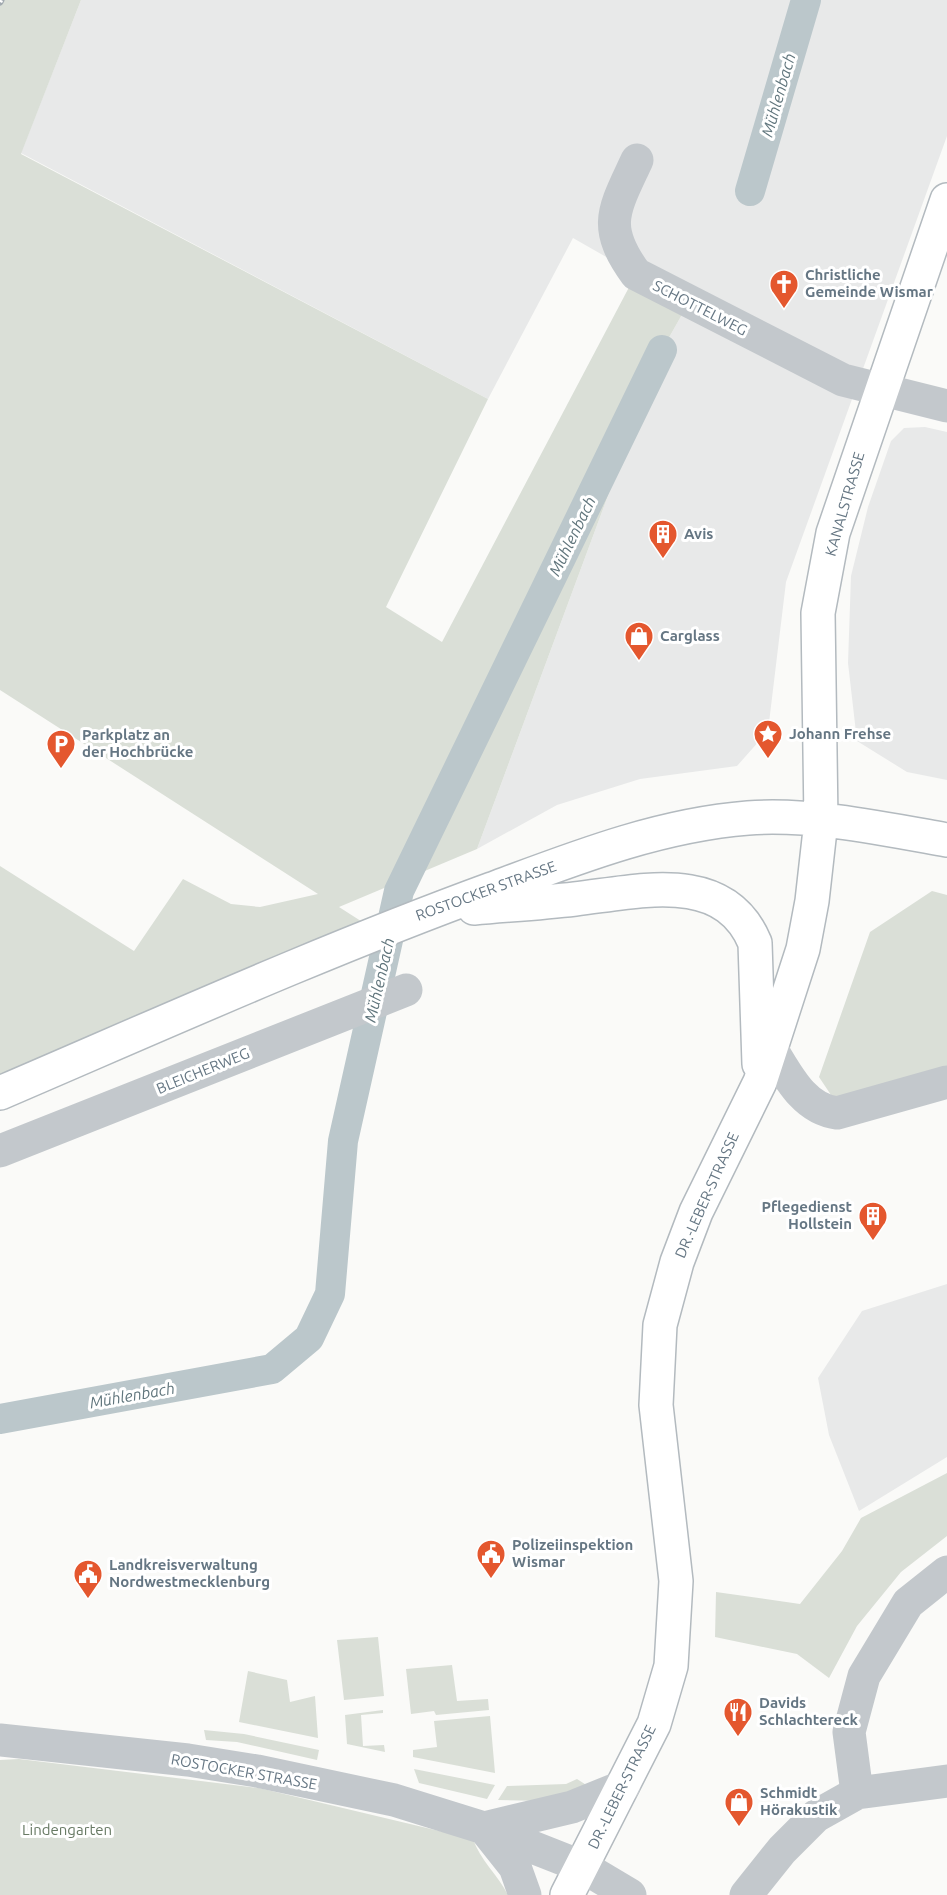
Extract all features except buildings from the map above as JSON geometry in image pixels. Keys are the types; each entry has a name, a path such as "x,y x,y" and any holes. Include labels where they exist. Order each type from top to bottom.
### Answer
{"street":[{"name":"SCHOTTELWEG","path":"637,160 618,202 614,232 620,252 636,274 843,380 947,406"},
{"name":"KANALSTRASSE","path":"821,821 818,613 833,533 880,390 914,301 947,200"},
{"name":"ROSTOCKER STRASSE","path":"0,1093 430,911 554,866 640,838 698,823 751,818 821,821"},
{"path":"821,821 947,840"},
{"name":"DR.-LEBER-STRASSE","path":"567,1895 654,1724 671,1666 675,1628 675,1574 656,1406 660,1324 677,1262 696,1212 760,1082 772,1050 803,949 812,901 821,821"},
{"path":"430,911 574,899 659,888 693,892 717,901 742,920 755,943 760,1082"},
{"name":"BLEICHERWEG","path":"0,1151 406,990"},
{"path":"772,1050 796,1089 826,1112 837,1113 947,1082"},
{"path":"857,1793 849,1732 864,1676 908,1603 947,1572"},
{"name":"ROSTOCKER STRASSE","path":"0,1740 188,1760 394,1800 484,1828 583,1867 630,1895"},
{"path":"746,1895 782,1850 816,1816 857,1793 947,1781"},
{"path":"525,1895 515,1867 484,1828 572,1807 624,1786"}],"shaded area":[{"path":"81,0 947,0 947,136 786,582 768,731 737,766 640,779 557,805 477,849 662,350 684,311 636,274 573,238 488,399 21,153"},
{"path":"925,427 947,432 947,780 907,772 857,741 848,663 851,576 868,507 891,441 904,428"},
{"path":"947,1284 947,1457 859,1511 829,1435 818,1378 862,1311"}],"green space":[{"path":"0,0 81,0 21,154 488,399 386,607 442,642 636,274 684,311 662,350 477,849 339,907 378,932 0,1093 0,866 134,951 183,879 231,904 260,907 318,894 0,690"},
{"path":"932,891 947,895 947,1072 847,1105 831,1095 819,1077 870,932"},
{"path":"947,1473 947,1536 901,1572 857,1626 829,1678 797,1654 715,1637 716,1592 800,1604 842,1551 861,1518"},
{"path":"378,1637 384,1696 344,1700 337,1640"},
{"path":"452,1665 457,1701 488,1699 489,1710 436,1715 434,1711 411,1714 406,1669"},
{"path":"248,1671 287,1680 290,1702 315,1696 318,1738 239,1722"},
{"path":"383,1710 383,1713 361,1715 363,1746 384,1745 385,1752 347,1744 345,1715"},
{"path":"490,1716 495,1773 413,1757 413,1750 437,1747 434,1721"},
{"path":"204,1730 244,1734 319,1750 317,1760 237,1742 206,1740"},
{"name":"Lindengarten","path":"19,1759 259,1788 473,1839 480,1854 508,1895 0,1895 0,1760"},
{"path":"414,1769 495,1785 487,1799 419,1783"},
{"path":"577,1779 591,1788 546,1801 498,1800 507,1786 566,1784"}],"waterway":[{"name":"Mühlenbach","path":"750,191 806,0"},
{"name":"Mühlenbach","path":"0,1419 272,1369 309,1338 330,1294 343,1141 399,891 662,350"}],"place":[{"name":"Christliche Gemeinde Wismar","path":"784,310"},
{"name":"Avis","path":"663,560"},
{"name":"Carglass","path":"639,662"},
{"name":"Johann Frehse","path":"768,760"},
{"name":"Parkplatz an der Hochbrücke","path":"61,770"},
{"name":"Pflegedienst Hollstein","path":"873,1242"},
{"name":"Polizeiinspektion Wismar","path":"491,1580"},
{"name":"Landkreisverwaltung Nordwestmecklenburg","path":"88,1600"},
{"name":"Davids Schlachtereck","path":"738,1738"},
{"name":"Schmidt Hörakustik","path":"739,1828"}]}
